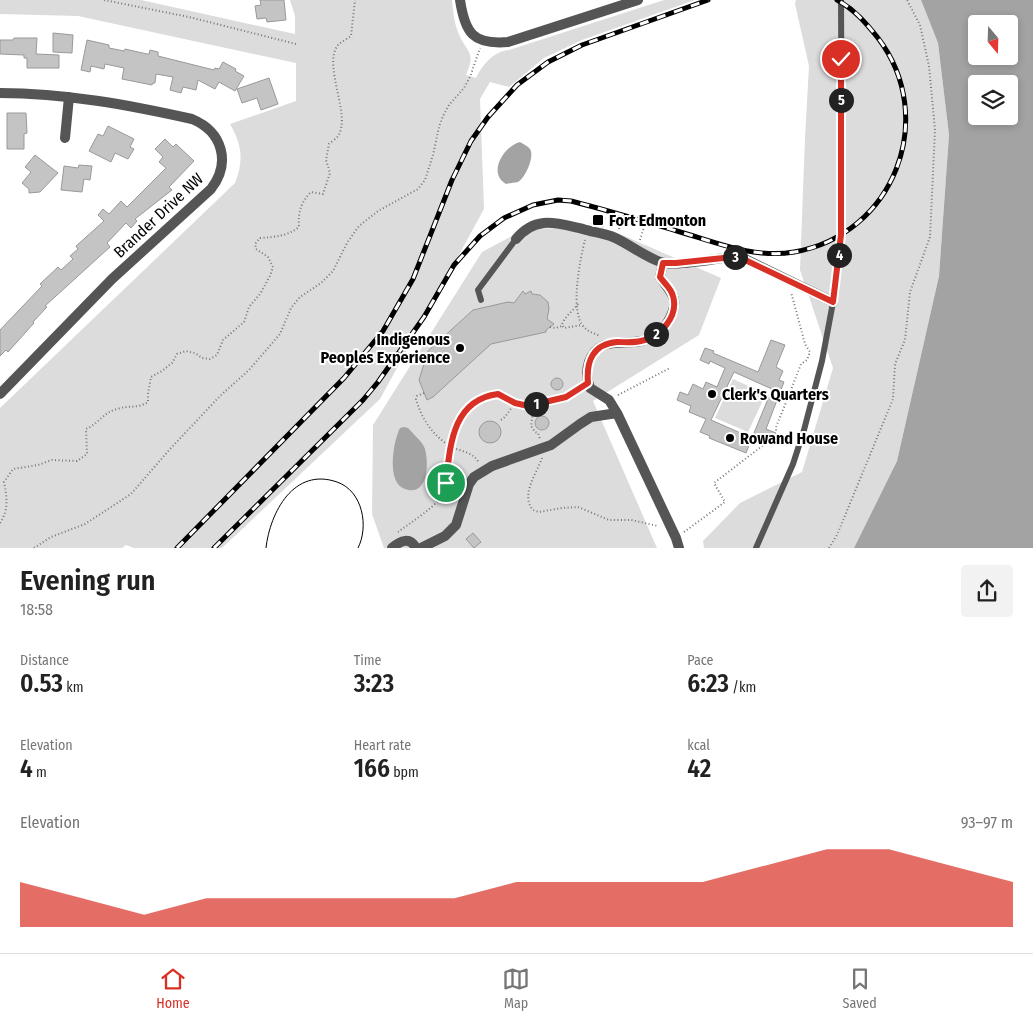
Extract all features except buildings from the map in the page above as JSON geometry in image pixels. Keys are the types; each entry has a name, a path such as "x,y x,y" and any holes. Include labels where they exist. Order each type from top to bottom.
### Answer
{"street":[{"path":"460,0 463,18 471,33 482,41 493,44 508,42 638,0"},
{"name":"Brander Drive NW","path":"0,93 30,93 131,106 199,122 211,131 222,151 222,168 211,189 112,279 0,394"},
{"path":"65,138 69,97"},
{"path":"516,239 529,227 543,222 551,222 612,236 663,263 733,257 741,258 833,302"},
{"path":"663,263 660,277 669,287 674,298 674,306 667,325 646,340 601,346 591,357 587,367 590,388 609,400 617,413 676,538"},
{"path":"421,548 445,536 452,530 459,516 469,484 474,477 492,466 542,449 591,418 617,413"},
{"path":"393,543 409,540 416,548"}],"lane":[{"path":"756,548 793,464 804,430 822,360 833,302 841,235 841,0"},
{"path":"481,300 478,290 516,239"}],"path":[{"path":"104,0 188,17 296,44"},
{"path":"0,523 5,516 7,498 4,482 13,470 52,460 77,461 86,454 86,428 95,425 106,414 117,409 142,406 148,402 151,376 162,371 172,363 177,354 186,350 202,358 210,359 217,355 224,340 244,322 248,307 260,294 273,267 268,256 256,249 255,244 260,238 272,238 293,232 299,226 298,213 304,198 311,192 323,194 330,173 326,160 329,144 337,137 342,126 332,62 338,45 351,36 355,0"},
{"path":"829,548 837,535 893,399 895,364 905,340 910,292 930,237 935,130 928,66 920,25 907,0"},
{"path":"34,548 51,537 85,524 131,494 170,449 220,396 248,370 280,334 291,308 300,297 333,271 347,243 359,226 378,211 418,188 425,180 443,116 470,78 482,41"},
{"path":"619,229 622,220"},
{"path":"641,235 644,227"},
{"path":"588,230 580,270 578,304 580,318 583,325 592,333 602,337 606,344"},
{"path":"532,406 531,426 540,436 543,453 529,492 529,503 533,510 539,512 578,507 609,520 632,520 676,538 726,502 714,483 766,443 773,442 787,394 801,364 807,360 810,352 805,344 792,294 789,290"},
{"path":"562,326 564,319 578,304"},
{"path":"550,327 562,326 567,328 583,325"},
{"path":"609,400 670,368"},
{"path":"393,543 441,498 445,490 450,446 461,415 472,404 484,397 498,394 523,406 532,406 566,397 588,383"},
{"path":"424,393 417,396 416,400 433,433 450,446 470,453 476,458 479,464 474,477"},
{"path":"787,394 811,405"},
{"path":"501,420 515,403"}],"shaded area":[{"path":"0,0 141,0 295,34 295,16 290,0 452,0 457,28 469,52 471,61 466,75 476,78 489,60 498,53 664,0 695,0 582,40 544,58 509,87 490,82 480,99 484,209 380,399 222,548 134,548 126,545 122,548 0,548 0,408 235,183 241,160 237,139 230,124 296,101 296,63 78,16 0,14"},
{"path":"796,0 921,0 938,43 949,135 939,276 897,461 854,548 704,548 703,541 740,503 802,472 833,368 800,270 809,66 795,4"},
{"path":"921,0 1033,0 1033,548 854,548 897,461 939,276 949,135 938,43"},
{"path":"520,142 530,149 530,162 521,180 506,184 500,179 498,173 500,160 508,149"},
{"path":"540,228 613,231 721,278 699,335 593,401 657,548 384,548 372,514 373,425 482,252 512,236"},
{"path":"733,379 766,394 748,432 715,418"},
{"path":"400,428 408,428 424,446 427,462 422,484 413,490 405,489 399,485 393,471 393,452 397,434"}],"tram line":[{"path":"266,548 273,520 287,496 297,487 308,481 322,479 337,482 346,487 358,501 363,520 363,530 358,548"}],"railway":[{"path":"177,548 344,378 383,331 413,279 452,180 471,141 488,117 517,85 548,62 582,45 708,0"},
{"path":"214,548 363,400 424,317 454,265 480,236 504,218 533,205 558,200 571,201 735,248 779,254 794,252 829,241 858,223 881,198 896,169 905,136 905,103 896,69 878,38 854,12 837,0"}],"place":[{"name":"Fort Edmonton","path":"598,220"},
{"name":"Indigenous Peoples Experience","path":"460,348"},
{"name":"Clerk's Quarters","path":"712,394"},
{"name":"Rowand House","path":"730,438"}],"route":[{"path":"446,483 451,441 461,415 472,404 493,394 502,395 523,406 566,397 588,383 587,367 591,357 601,346 616,342 640,342 652,337 667,325 674,306 674,298 669,287 660,277 663,263 669,264 733,257 741,258 833,302 841,235 841,59"}]}
